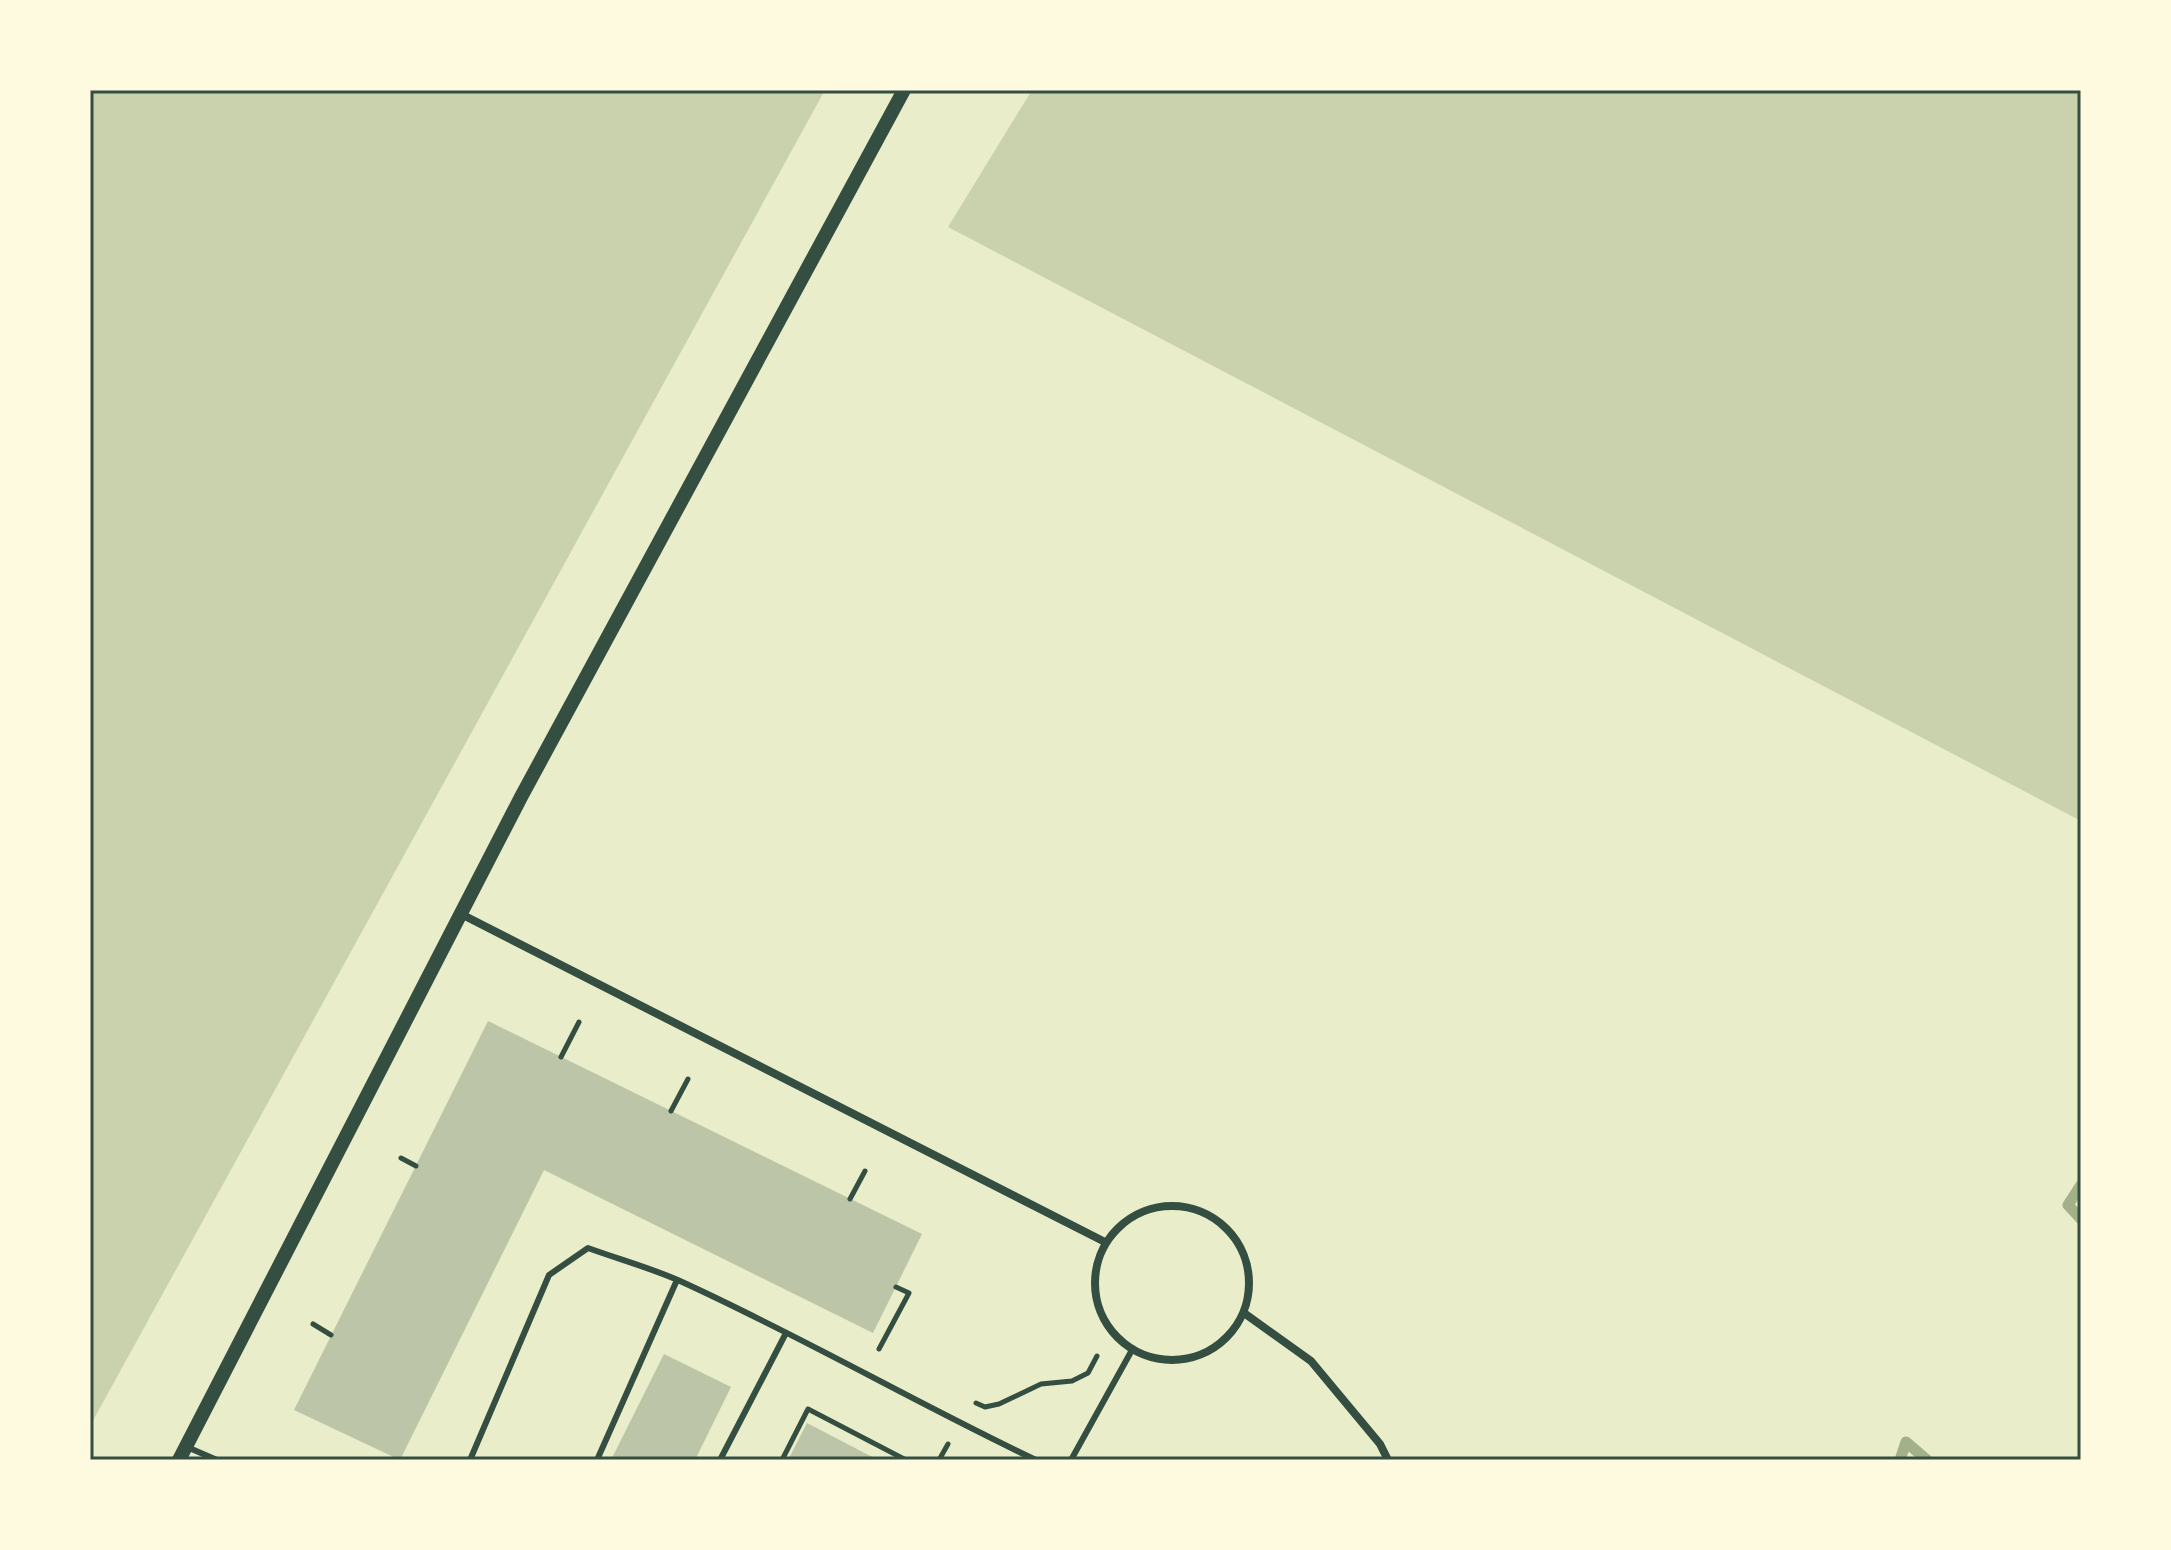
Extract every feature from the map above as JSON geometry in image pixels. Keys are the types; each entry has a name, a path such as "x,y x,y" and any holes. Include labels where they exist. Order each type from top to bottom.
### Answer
{"street":[{"path":"182,1453 521,797 904,90"},
{"path":"461,914 1105,1242"},
{"path":"1169,1205 1195,1209 1217,1220 1236,1239 1247,1262 1250,1287 1244,1313 1231,1334 1210,1351 1187,1359 1160,1360 1132,1350 1115,1337 1101,1316 1094,1291 1095,1266 1105,1242 1122,1223 1144,1210 1169,1205"},
{"path":"1244,1313 1311,1361 1380,1444 1388,1460"}],"lane":[{"path":"470,1460 549,1275 588,1248 677,1280 786,1333 952,1421 1036,1460"},
{"path":"597,1460 677,1280"},
{"path":"720,1460 786,1333"},
{"path":"1071,1460 1132,1350"},
{"path":"182,1453 217,1460"}],"path":[{"path":"561,1057 579,1022"},
{"path":"671,1111 688,1079"},
{"path":"401,1158 416,1166"},
{"path":"850,1199 865,1171"},
{"path":"879,1349 909,1293 896,1287"},
{"path":"313,1324 331,1335"},
{"path":"970,1400 985,1407 999,1404 1041,1384 1072,1381 1088,1373 1097,1356"},
{"path":"782,1460 808,1409 906,1460"},
{"path":"939,1460 948,1444"}],"green space":[{"path":"90,90 825,90 90,1426"},
{"path":"1032,90 2081,90 2081,821 948,227"}],"building":[{"path":"488,1021 922,1234 873,1333 544,1170 400,1460 294,1410"},
{"path":"664,1354 731,1387 695,1460 611,1460"},
{"path":"807,1423 878,1460 788,1460"}],"waterway":[{"path":"2081,1185 2068,1205 2081,1219"},
{"path":"1900,1460 1906,1442 1927,1460"}]}
